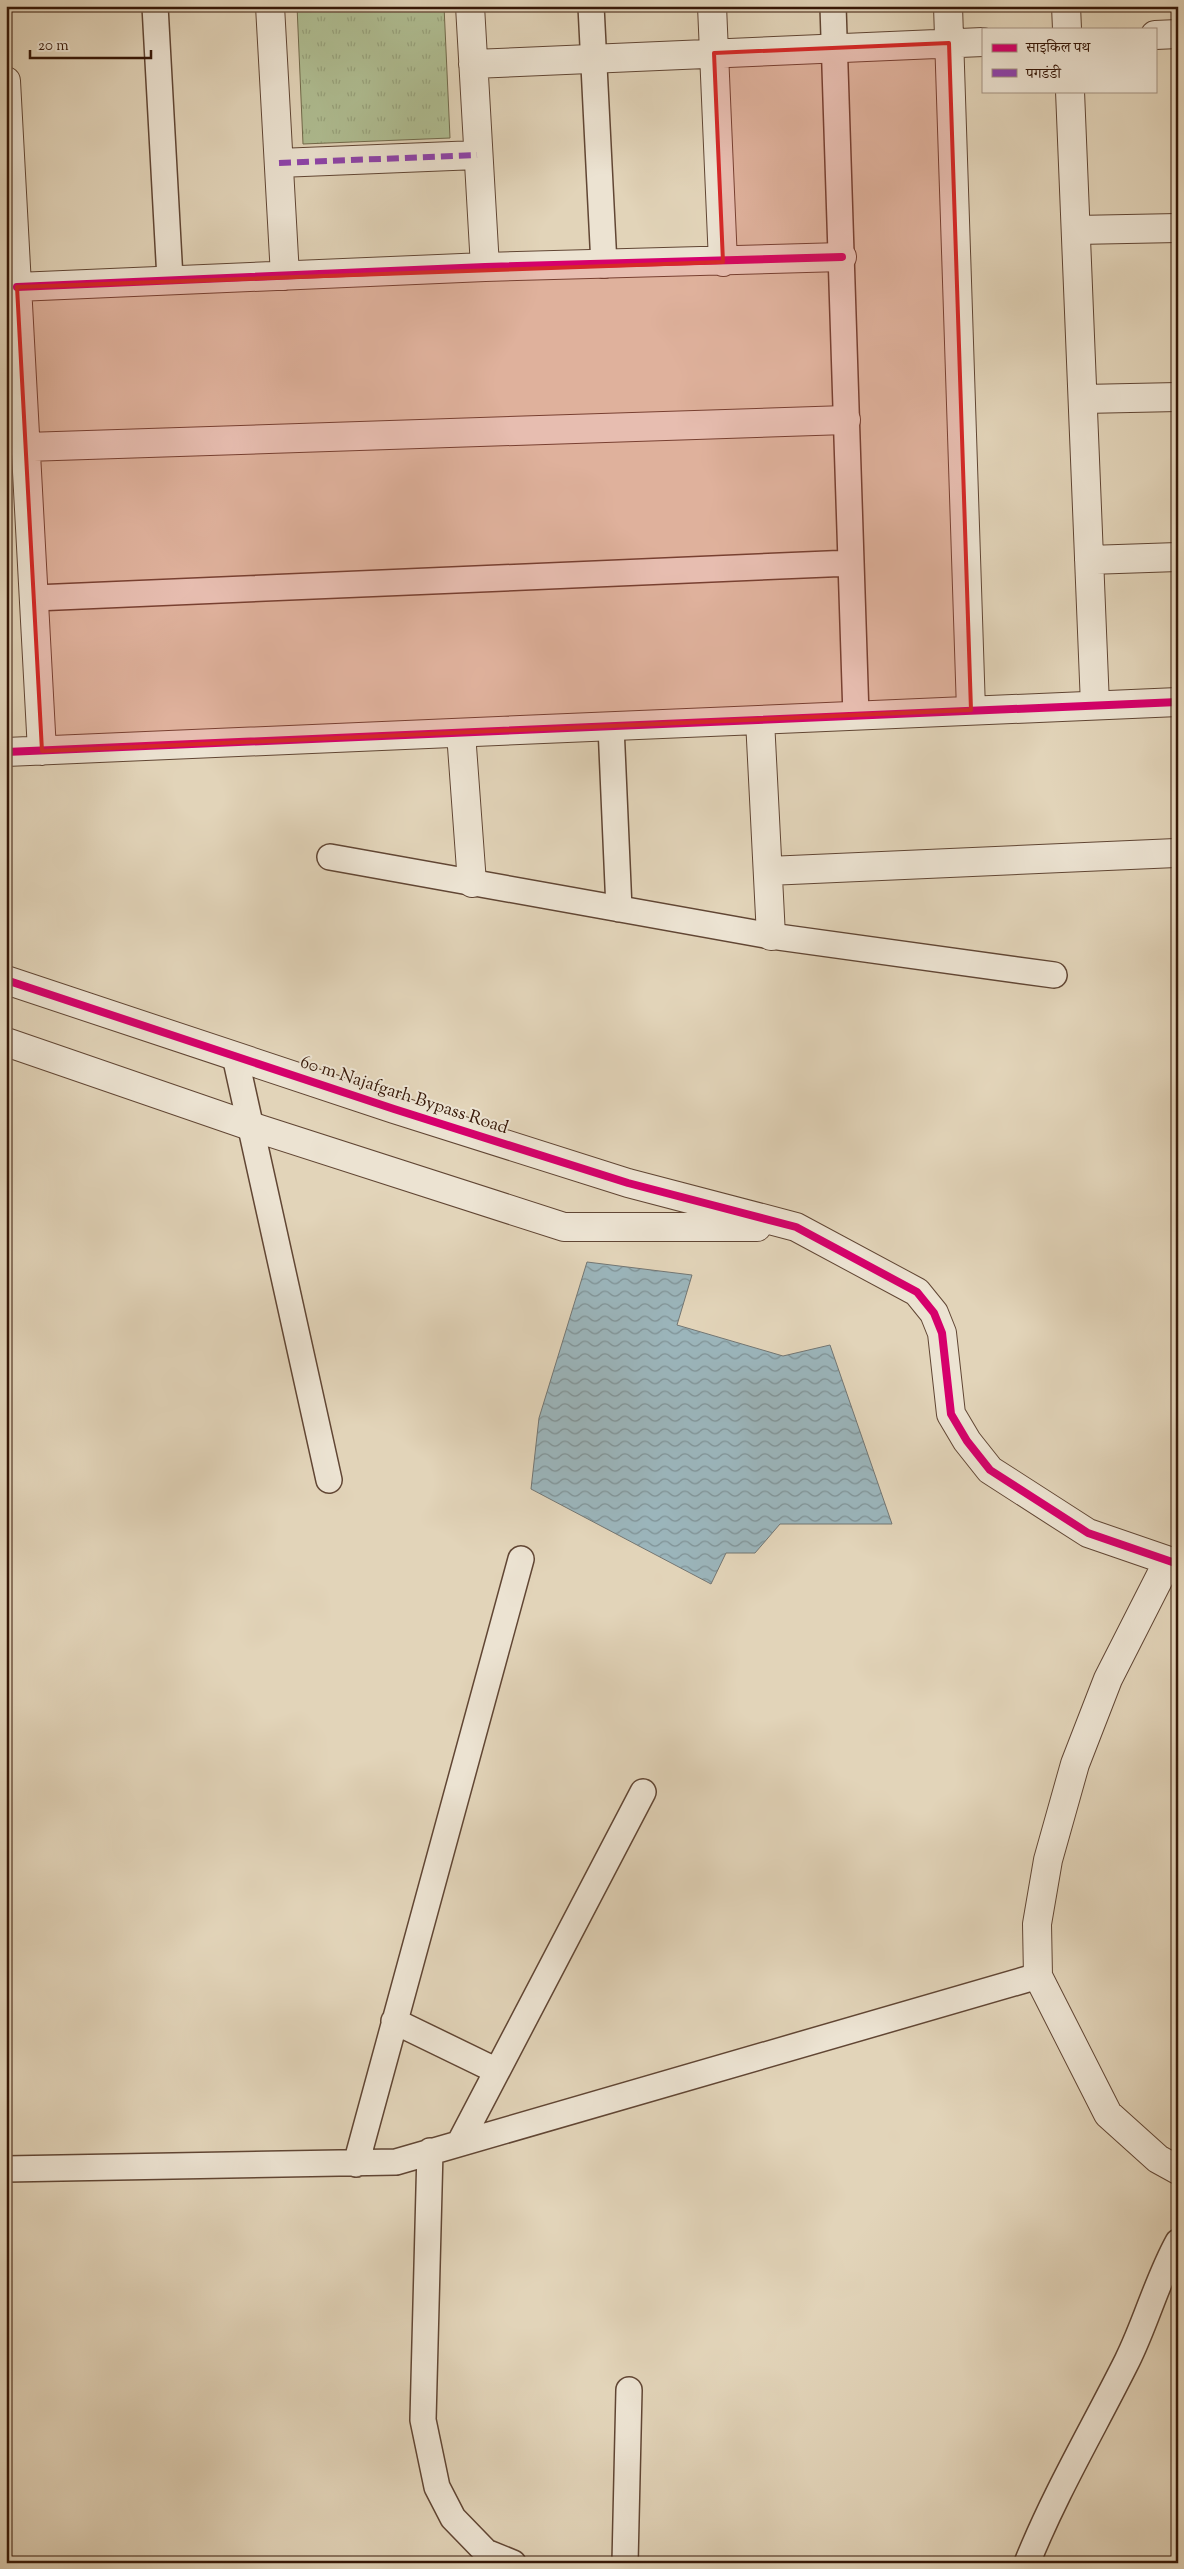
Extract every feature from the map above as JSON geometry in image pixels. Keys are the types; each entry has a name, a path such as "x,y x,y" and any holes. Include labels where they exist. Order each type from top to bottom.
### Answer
{"street":[{"path":"270,6 285,276"},
{"path":"470,6 485,267"},
{"path":"712,6 723,262"},
{"path":"948,6 971,710"},
{"path":"1066,6 1067,28"},
{"path":"1156,35 1178,34"},
{"path":"473,64 982,42"},
{"path":"6,82 42,751"},
{"path":"1070,92 1095,705"},
{"path":"279,163 478,155"},
{"path":"1076,230 1178,228"},
{"path":"18,287 485,267 723,262 842,257"},
{"path":"1083,399 1178,397"},
{"path":"26,447 846,420"},
{"path":"1089,560 1178,557"},
{"path":"6,752 1178,702"},
{"path":"760,720 772,936"},
{"path":"461,732 472,883"},
{"path":"768,872 1176,853"},
{"name":"60 m Najafgarh Bypass Road","path":"6,980 628,1183 796,1227"},
{"path":"6,1042 250,1126 564,1227 796,1227 917,1292 934,1312 942,1334 951,1414 967,1441 990,1470 1088,1533 1173,1563 1108,1680 1075,1764 1046,1869 1037,1924 1038,1976 1108,2114 1158,2159 1178,2170"}],"lane":[{"path":"155,6 170,279"},
{"path":"591,6 604,264"},
{"path":"833,6 856,716"},
{"path":"35,598 851,563"},
{"path":"611,726 619,909"},
{"path":"330,857 772,936 1054,975"},
{"path":"235,1056 329,1480"},
{"path":"356,2164 521,1559"},
{"path":"460,2142 643,1792"},
{"path":"6,2169 396,2162 1038,1976"},
{"path":"394,2021 497,2071"},
{"path":"430,2151 423,2420 428,2451 437,2487 453,2518 486,2552 512,2563"},
{"path":"1026,2563 1045,2517 1128,2359 1165,2265 1178,2242"},
{"path":"625,2563 629,2390"}],"highlighted area":[{"path":"949,43 971,710 42,751 17,287 723,262 714,53"}],"green space":[{"path":"297,6 444,6 450,138 303,144"}],"water":[{"path":"587,1262 692,1275 677,1325 783,1356 830,1345 892,1524 780,1524 755,1553 726,1553 711,1584 531,1489 539,1418"}],"marked path":[{"path":"279,163 477,155"}],"cycle path":[{"path":"17,287 485,267 842,257"},
{"path":"6,752 1178,702"},
{"path":"6,980 394,1109 628,1183 796,1227 917,1292 934,1313 942,1333 951,1414 967,1441 990,1470 1088,1533 1178,1564"}]}
